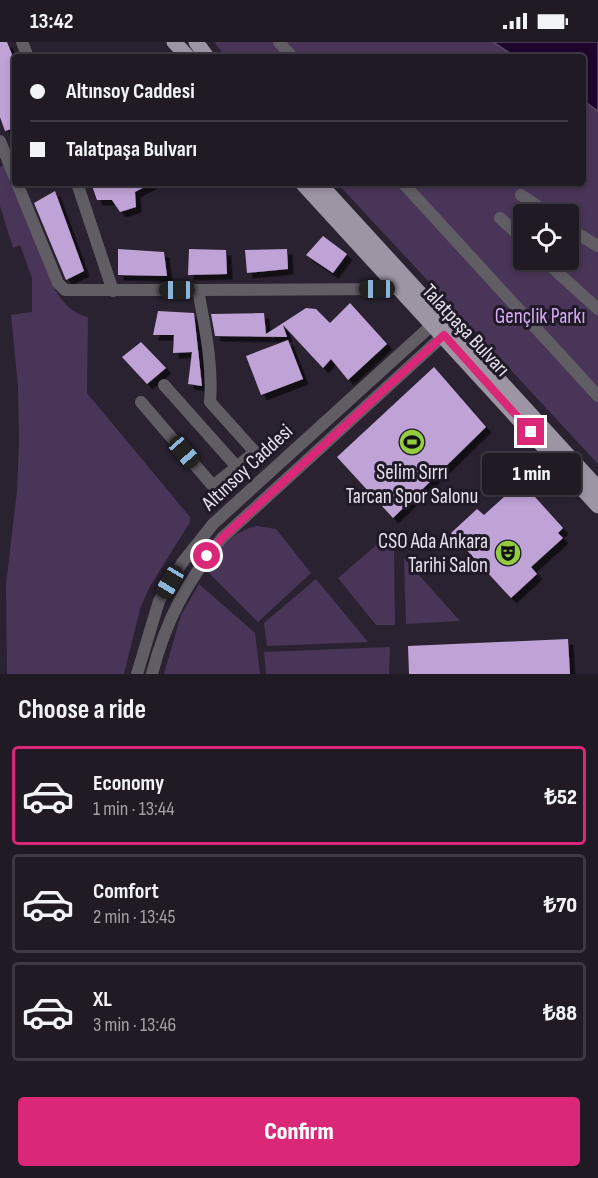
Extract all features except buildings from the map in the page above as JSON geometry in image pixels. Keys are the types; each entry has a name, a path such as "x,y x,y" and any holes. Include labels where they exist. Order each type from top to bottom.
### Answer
{"main road":[{"path":"174,42 185,54"},
{"name":"Talatpaşa Bulvarı","path":"305,186 598,506"},
{"name":"Talatpaşa Bulvarı","path":"322,186 598,488"}],"street":[{"path":"279,42 289,54"},
{"path":"0,141 12,171"},
{"path":"18,186 58,283 65,290 399,289"},
{"path":"78,186 113,291"},
{"path":"406,186 595,388"},
{"path":"521,195 534,204"},
{"path":"500,218 513,230"},
{"path":"579,235 598,246"},
{"path":"555,270 598,309"},
{"path":"141,402 213,486 255,452 210,402 212,378 209,347 198,290"},
{"name":"Altınsoy Caddesi","path":"137,674 159,601 182,563 213,524 438,329"},
{"name":"Altınsoy Caddesi","path":"152,674 171,614 193,574 222,538 438,329"},
{"path":"164,385 237,468"}],"green space":[{"name":"Gençlik Parkı","path":"214,42 598,42 598,464 340,186 586,186 586,54 224,54"},
{"path":"5,164 55,290 73,311 88,317 87,393 190,517 190,522 149,588 140,609 124,674 7,674 6,585 17,491 19,442 18,387 11,315 32,312 32,278 20,245 13,248 0,206 0,167"},
{"path":"257,526 276,529 311,573 258,622 206,570 227,542 240,532"},
{"path":"387,536 394,547 395,625 376,625 338,578"},
{"path":"404,558 460,621 406,624"},
{"path":"316,579 368,642 267,646 264,623"},
{"path":"199,584 255,633 260,674 164,674 181,615"},
{"path":"390,647 389,674 266,674 264,652"}],"shaded area":[{"path":"493,42 598,42 598,111 586,102 586,54 511,54"}],"place":[{"name":"Selim Sırrı Tarcan Spor Salonu","path":"412,442"},
{"name":"CSO Ada Ankara Tarihi Salon","path":"508,553"}],"route":[{"path":"207,556 222,538 444,335 531,432"}]}
